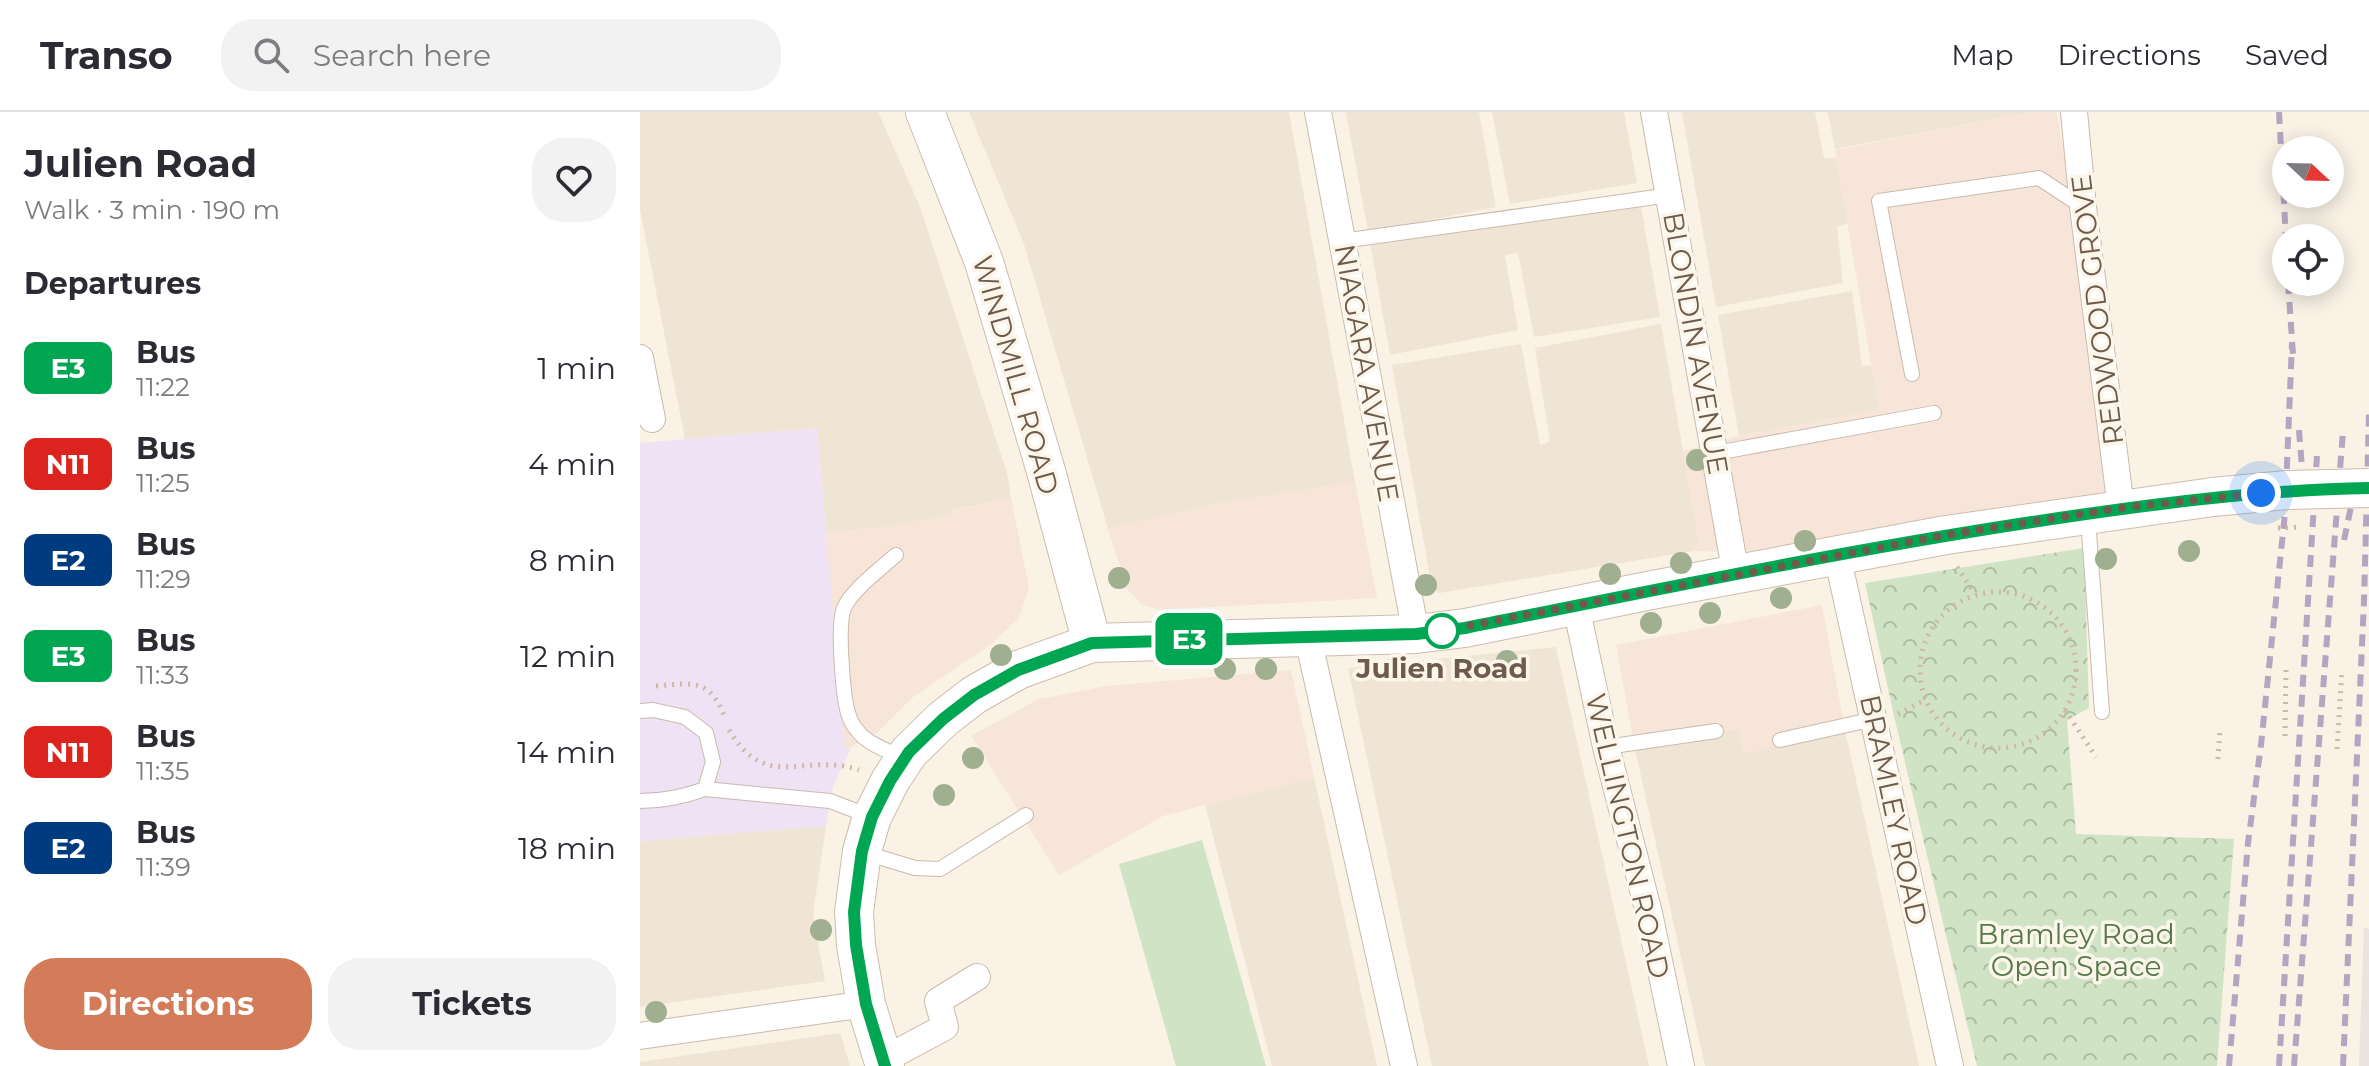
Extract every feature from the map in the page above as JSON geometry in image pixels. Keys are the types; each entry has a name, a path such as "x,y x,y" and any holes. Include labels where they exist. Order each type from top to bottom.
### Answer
{"main road":[{"name":"WINDMILL ROAD","path":"925,112 984,262 1046,471 1092,643"},
{"path":"884,1063 866,1004 856,945 854,912 867,834 890,781 905,759 943,719 1018,670 1092,643 1416,634 1465,628 1837,555 2104,511 2213,497 2369,488"}],"street":[{"name":"NIAGARA AVENUE","path":"1318,112 1416,634"},
{"name":"BLONDIN AVENUE","path":"1654,112 1736,575"},
{"name":"REDWOOD GROVE","path":"2074,112 2104,511"},
{"path":"640,358 652,419"},
{"name":"BRAMLEY ROAD","path":"1837,555 1950,1066"},
{"name":"WELLINGTON ROAD","path":"1576,606 1606,747 1649,913 1681,1066"},
{"path":"1308,638 1404,1066"},
{"path":"884,1063 945,1027 938,1001 977,977"},
{"path":"640,1036 866,1004"}],"lane":[{"path":"1912,374 1879,201 2039,178 2083,207"},
{"path":"1342,241 1670,195"},
{"path":"1716,453 1934,413"},
{"path":"2102,712 2104,511"},
{"path":"896,555 844,607 843,681 848,715 856,730 905,759"},
{"path":"640,711 653,710 685,717 706,733 713,762 705,789"},
{"path":"1780,740 1874,719"},
{"path":"1606,747 1716,731"},
{"path":"640,801 661,801 705,789 830,801 867,834 915,868 940,869 1026,815"}],"path":[{"path":"2264,528 2307,526"},
{"path":"2013,592 2038,601 2061,622 2074,651 2076,685 2065,710 2043,734 2016,746 1993,748 1966,742 1949,732 1925,700 1919,673 1923,647 1935,622 1945,612 1975,594 2013,592"},
{"path":"2285,736 2286,667"},
{"path":"2337,749 2342,670"},
{"path":"649,687 694,683 717,698 740,747 757,762 776,767 843,765 860,770"},
{"path":"2065,710 2096,757"},
{"path":"2218,759 2220,728"}],"shaded area":[{"path":"640,112 878,112 920,207 1007,473 1011,498 950,511 952,515 892,526 826,533 817,428 685,439 640,210"},
{"path":"969,112 1289,112 1355,482 1221,503 1108,529 1024,244"},
{"path":"1346,112 1479,112 1496,207 1368,232"},
{"path":"1492,112 1624,112 1637,183 1510,204"},
{"path":"1682,112 1815,112 1824,158 1836,158 1848,223 1837,227 1843,283 1716,307"},
{"path":"1828,112 2034,112 1835,149"},
{"path":"2034,112 2056,112 2072,190 2121,508 1837,554 1694,551 1699,543 1683,451 1739,436 1879,410 1835,150"},
{"path":"1639,195 1660,317 1534,337 1518,253 1505,255 1518,330 1390,355 1370,242"},
{"path":"1852,291 1862,366 1872,365 1879,410 1739,436 1718,315"},
{"path":"1661,324 1699,543 1694,551 1439,593 1432,588 1392,365 1521,344 1540,445 1550,441 1535,348"},
{"path":"817,428 845,750 851,748 833,786 826,826 640,841 640,443"},
{"path":"1355,482 1377,598 1159,610 1141,604 1128,590 1108,529 1221,503"},
{"path":"1011,498 1029,588 1019,618 989,646 913,697 878,732 845,750 826,533 892,526 951,515 949,512"},
{"path":"1822,605 1845,730 1743,754 1738,728 1635,749 1616,645"},
{"path":"1556,647 1649,1066 1432,1066 1348,668"},
{"path":"1291,670 1314,777 1163,816 1059,875 971,736 1039,699 1107,686"},
{"path":"1739,728 1743,753 1845,730 1919,1066 1705,1066 1635,749"},
{"path":"1314,777 1377,1066 1272,1066 1205,805"},
{"path":"826,826 813,914 825,981 640,1007 640,841"},
{"path":"2364,928 2369,929 2369,1066 2359,1066"},
{"path":"840,1033 850,1066 640,1066 640,1062"}],"green space":[{"name":"Bramley Road Open Space","path":"2084,548 2089,708 2067,720 2076,834 2234,839 2217,1066 1977,1066 1865,583"},
{"path":"1202,840 1266,1066 1176,1066 1119,864"}],"railway":[{"path":"2279,112 2285,224"},
{"path":"2289,296 2293,354"},
{"path":"2229,1066 2248,843 2285,513 2292,343"},
{"path":"2343,1066 2364,601 2369,414"},
{"path":"2299,430 2305,505"},
{"path":"2294,1066 2343,431"},
{"path":"2279,1066 2317,456"},
{"path":"2344,540 2359,469"}],"bus line":[{"name":"E3","path":"885,1066 866,1004 854,912 862,851 872,817 909,752 974,695 1018,670 1092,643 1416,634 1465,628 1946,535 2213,497 2287,490 2369,488"}],"place":[{"name":"Julien Road","path":"1442,631"}],"route":[{"path":"1442,631 1946,535 2121,508 2261,493"}]}
